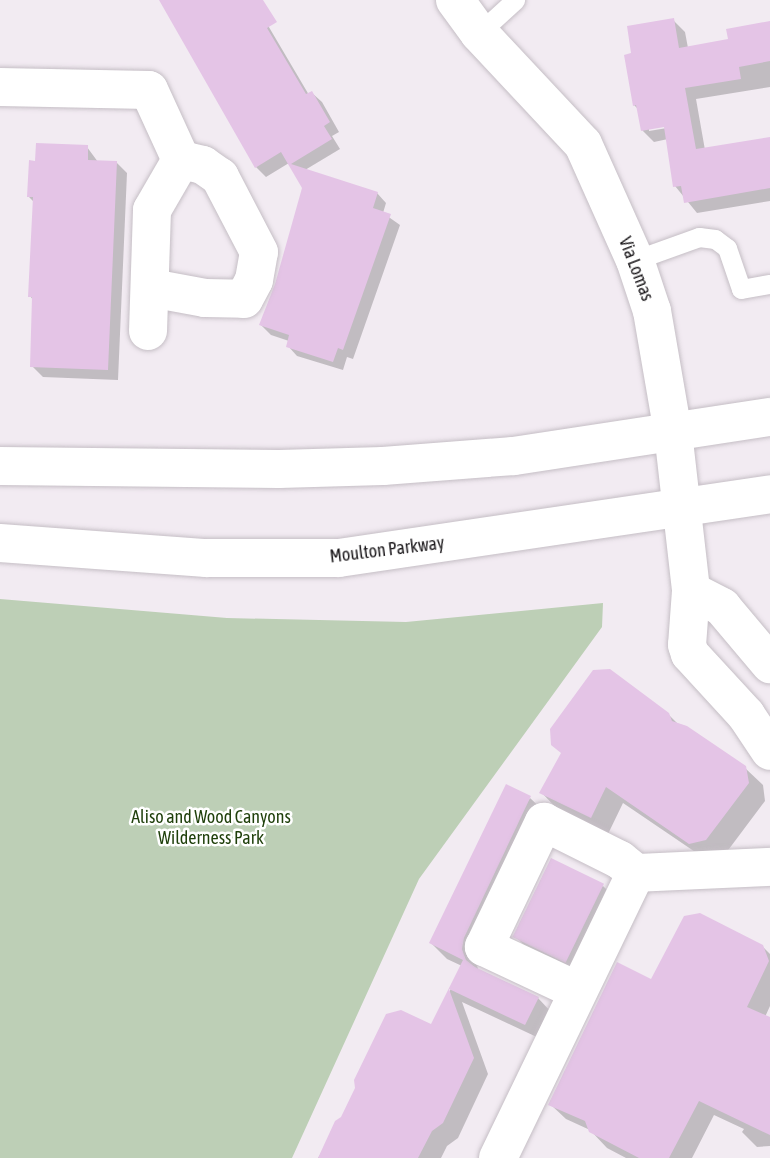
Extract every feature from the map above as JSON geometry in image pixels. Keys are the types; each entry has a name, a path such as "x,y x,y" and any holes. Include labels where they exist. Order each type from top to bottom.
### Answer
{"street":[{"name":"Via Lomas","path":"455,0 479,33 583,144 635,260 652,311 673,432 691,591 687,645 690,654 746,715 770,751"},
{"path":"0,87 149,90 181,160"},
{"path":"151,288 205,298 244,299 254,280 259,252 220,177 203,165 181,160"},
{"path":"148,331 152,210 181,160"},
{"path":"0,466 279,469 383,466 514,456 770,417"},
{"name":"Moulton Parkway","path":"0,543 206,558 340,558 770,494"},
{"path":"691,591 722,607 770,664"},
{"path":"578,991 484,947 544,821 620,860 636,873 770,867"},
{"path":"498,1158 636,873"}],"lane":[{"path":"479,33 515,0"},
{"path":"635,260 699,237 715,239 727,248 741,289 770,284"}],"green space":[{"name":"Aliso and Wood Canyons Wilderness Park","path":"0,599 227,618 406,622 603,603 602,627 419,879 292,1158 0,1158"}],"building":[{"path":"159,0 263,0 277,22 267,28 306,94 312,91 330,122 324,126 332,139 291,164 378,192 373,208 391,214 343,350 338,348 333,362 286,347 289,335 259,325 275,284 302,188 281,152 255,168"},
{"path":"674,18 679,48 728,39 726,29 770,21 770,61 739,67 741,79 685,88 696,149 770,137 770,188 684,203 681,186 673,187 664,127 641,131 636,105 633,106 624,55 631,53 627,26"},
{"path":"36,143 88,145 88,160 117,161 108,370 30,367 32,297 28,297 33,197 27,197 29,160 35,161"},
{"path":"610,669 669,713 672,721 687,726 746,766 749,783 706,840 689,844 606,787 591,818 539,793 561,753 551,745 550,729 593,670"},
{"path":"506,784 531,796 464,938 462,949 466,960 475,967 539,997 525,1025 449,989 474,1058 443,1123 432,1131 418,1158 318,1158 335,1121 341,1117 355,1088 354,1080 386,1014 401,1010 431,1024 463,960 429,943"},
{"path":"551,858 604,884 565,963 512,937"},
{"path":"700,913 763,945 769,961 747,1007 770,1017 770,1135 699,1101 669,1158 639,1158 589,1132 585,1121 548,1105 617,962 651,979 684,916"}]}
